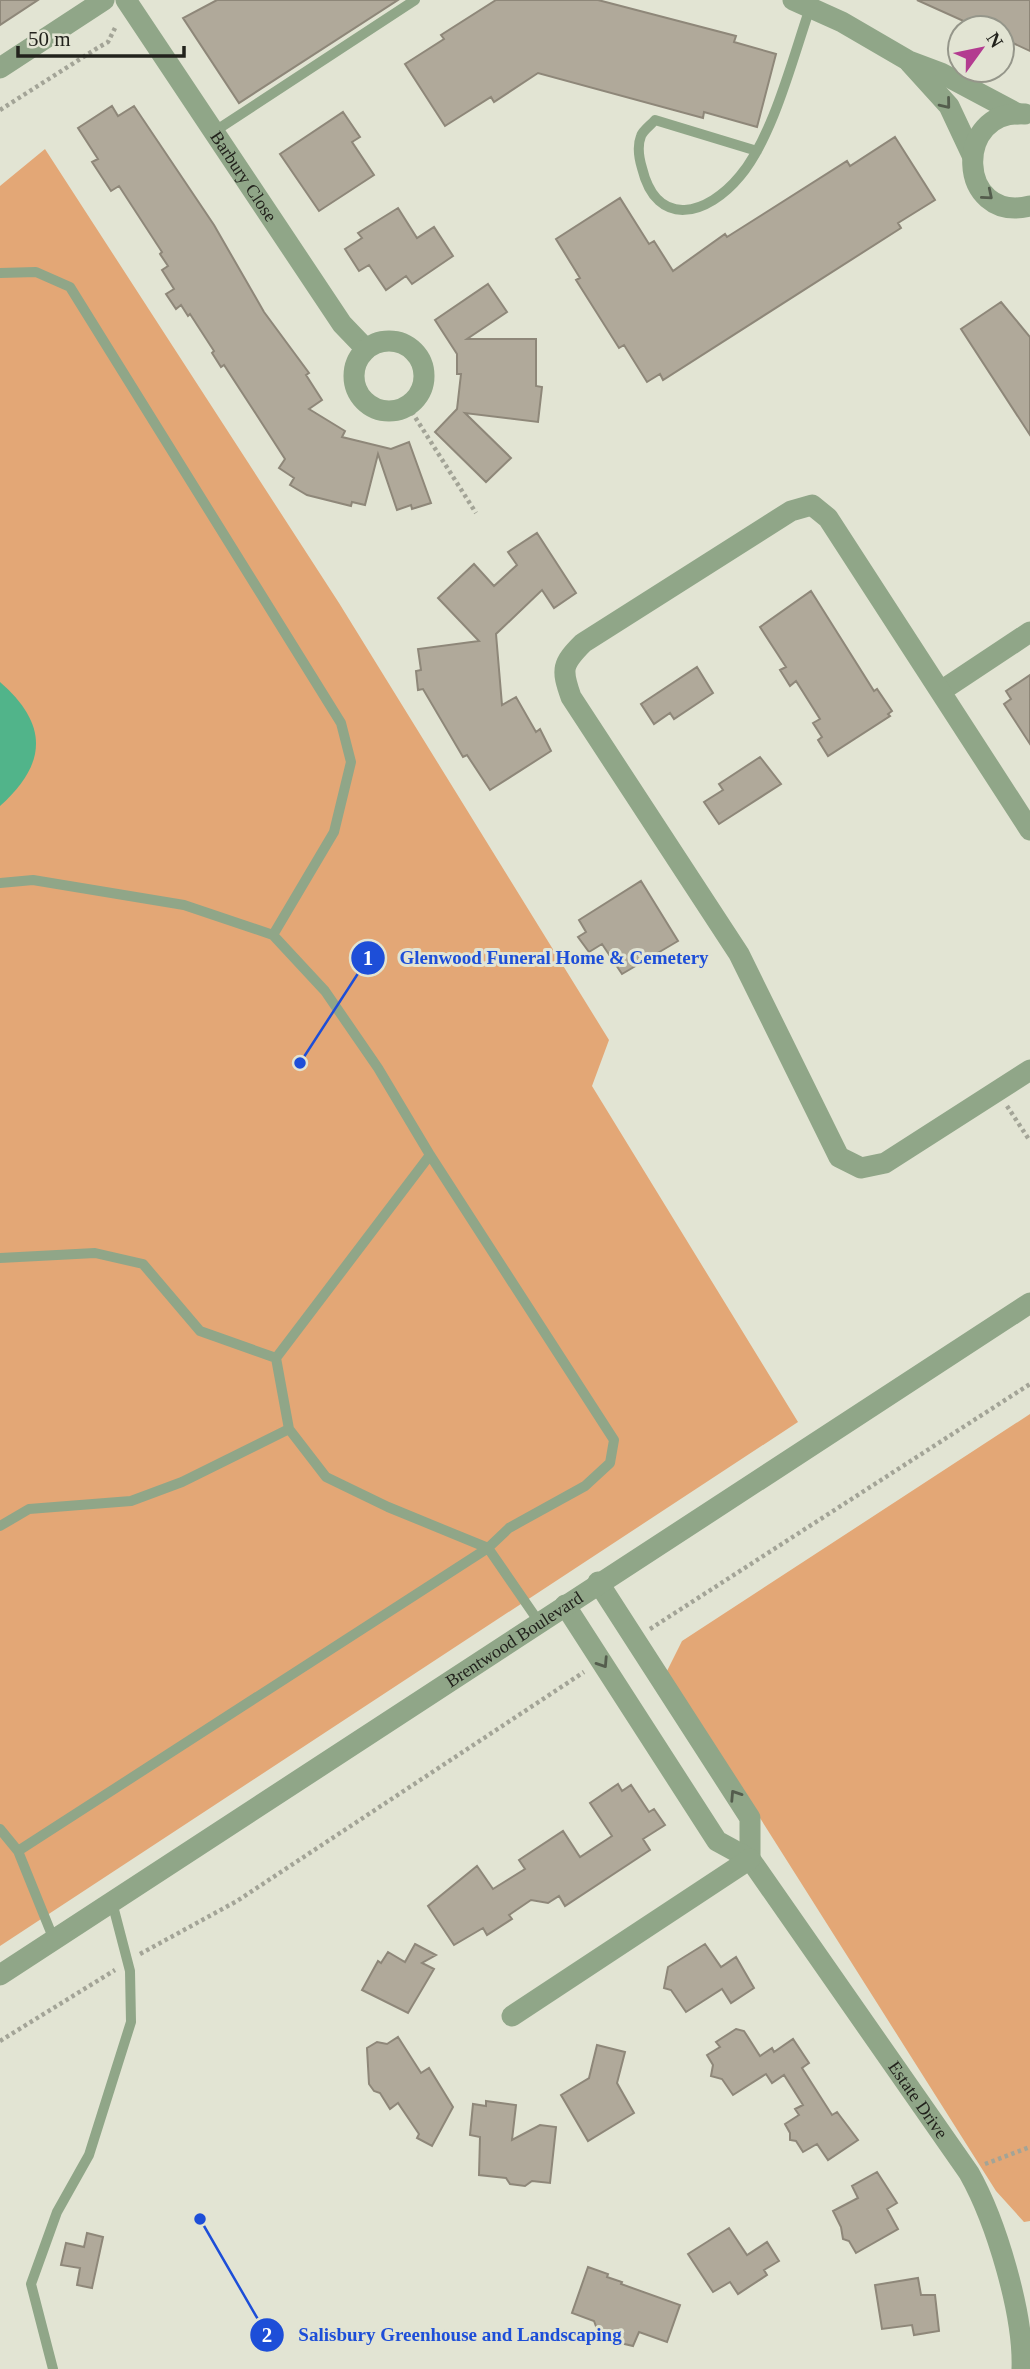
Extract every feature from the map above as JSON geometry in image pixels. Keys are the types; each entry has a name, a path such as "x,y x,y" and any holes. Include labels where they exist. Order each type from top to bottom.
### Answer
{"street":[{"path":"0,68 104,0"},
{"name":"Barbury Close","path":"126,0 212,133 342,324 366,349"},
{"path":"802,4 842,22 909,61 941,73 1024,114"},
{"path":"909,61 949,106 972,155 973,175 979,188 997,203 1027,211"},
{"path":"972,155 981,133 992,123 1024,114"},
{"path":"387,341 409,347 417,355 424,377 416,398 408,406 386,411 374,408 357,392 354,369 366,349 387,341"},
{"path":"1030,830 828,518 812,505 791,511 583,643 568,658 563,674 571,696 739,954 839,1157 861,1168 885,1163 1030,1070"},
{"path":"941,691 1030,632"},
{"name":"Brentwood Boulevard","path":"0,1975 598,1582 1030,1303"},
{"path":"512,2017 750,1859 750,1818 598,1582"},
{"name":"Estate Drive","path":"565,1605 717,1841 750,1859 970,2173 982,2196 1001,2248 1012,2297 1022,2369"}],"lane":[{"path":"212,133 415,0"},
{"path":"757,151 655,120 641,135 639,155 644,176 653,194 666,208 694,210 718,196 740,177 757,151 802,4"},
{"path":"0,273 36,272 70,287 341,723 351,762 334,832 273,935"},
{"path":"0,883 33,880 184,905 273,935 325,991 379,1068 430,1156 614,1440 610,1463 585,1486 509,1528 488,1548 18,1851"},
{"path":"430,1156 276,1358 289,1429 326,1476 388,1507 488,1548 539,1622"},
{"path":"0,1258 95,1253 143,1264 200,1331 276,1358"},
{"path":"0,1526 29,1509 131,1501 182,1482 289,1429"},
{"path":"0,1829 18,1851 54,1940"},
{"path":"53,2369 31,2284 57,2212 89,2155 131,2022 127,1960 112,1902"}],"path":[{"path":"0,110 108,42 115,28"},
{"path":"408,406 476,513"},
{"path":"998,1091 1030,1141"},
{"path":"634,1639 1030,1384"},
{"path":"0,2041 127,1960 163,1944 237,1901 601,1661"},
{"path":"970,2173 991,2161 1030,2147"}],"shaded area":[{"path":"45,149 339,603 609,1040 592,1086 798,1422 0,1946 0,186"},
{"path":"0,682 27,713 34,728 36,744 34,759 27,774 0,806"},
{"path":"1030,1414 1030,2221 1024,2222 996,2191 667,1671 682,1641"}],"building":[{"path":"0,0 38,0 0,25"},
{"path":"217,0 398,0 239,103 183,18"},
{"path":"496,0 598,0 736,36 734,42 776,54 757,127 704,112 703,118 538,73 494,102 491,97 445,126 405,64 444,39 441,35"},
{"path":"917,0 1030,0 1030,51 1016,44 1016,14 948,14"},
{"path":"112,106 118,116 134,106 214,225 264,312 309,373 306,375 322,400 309,409 345,431 342,437 391,449 409,442 431,503 397,510 378,454 365,505 352,502 351,506 307,495 290,485 294,478 279,468 285,459 256,414 224,365 221,367 190,314 188,316 181,305 176,309 166,294 174,289 162,270 168,266 160,254 162,252 119,186 111,191 92,162 98,159 78,128"},
{"path":"343,112 360,137 352,142 374,175 319,211 280,154"},
{"path":"895,137 935,200 898,223 901,228 663,380 660,374 647,382 624,345 619,348 576,280 580,278 556,239 620,198 649,244 654,241 673,271 725,234 727,237 847,161 850,166"},
{"path":"398,208 417,238 434,227 453,256 412,284 406,276 386,290 369,265 359,271 345,249 362,238 358,233"},
{"path":"488,284 507,312 467,339 536,339 536,386 542,387 538,422 465,413 511,458 486,482 435,432 457,409 461,374 457,374 457,354 435,320"},
{"path":"1001,302 1030,337 1030,435 961,329"},
{"path":"537,533 576,593 554,608 542,590 496,634 502,705 516,697 536,732 540,729 551,751 490,790 467,755 463,757 423,689 418,690 416,671 421,670 418,649 479,641 438,598 474,564 494,586 517,565 508,552"},
{"path":"811,591 874,691 877,689 892,711 888,714 890,716 828,756 818,740 822,737 813,723 820,719 796,681 790,686 780,670 786,667 760,627"},
{"path":"697,667 713,693 674,719 670,713 654,724 641,704"},
{"path":"1030,675 1030,744 1004,704 1011,699 1006,691"},
{"path":"760,757 781,784 719,824 704,802 723,790 719,784"},
{"path":"641,881 678,941 622,974 602,944 589,952 578,937 586,932 579,920"},
{"path":"618,1784 622,1791 631,1785 649,1812 654,1809 665,1825 643,1839 650,1850 565,1906 559,1896 548,1903 531,1900 509,1915 512,1919 487,1935 483,1928 454,1945 428,1906 477,1866 493,1889 525,1869 519,1860 563,1831 580,1857 612,1836 590,1803"},
{"path":"415,1944 436,1955 422,1963 434,1969 408,2013 362,1990 378,1961 381,1963 388,1952 405,1962"},
{"path":"705,1944 721,1967 736,1957 754,1988 731,2003 722,1989 686,2012 671,1990 664,1988 668,1967"},
{"path":"736,2029 744,2031 760,2056 772,2048 774,2052 793,2039 809,2063 802,2068 832,2115 837,2112 858,2140 828,2160 817,2144 803,2152 796,2141 790,2140 785,2124 799,2115 795,2109 803,2105 784,2075 772,2083 766,2074 733,2095 722,2079 711,2076 713,2065 707,2055 720,2047 716,2042"},
{"path":"398,2037 421,2073 429,2068 453,2107 432,2146 417,2138 419,2134 398,2103 390,2109 380,2093 374,2091 369,2084 367,2048 377,2042 387,2044"},
{"path":"597,2045 625,2052 617,2083 634,2113 588,2141 561,2095 589,2078"},
{"path":"486,2101 516,2105 512,2140 540,2125 556,2127 550,2183 532,2181 525,2186 510,2184 506,2178 479,2175 480,2137 470,2135 473,2104 486,2106"},
{"path":"877,2172 897,2203 887,2209 898,2229 856,2253 849,2241 843,2239 841,2227 833,2211 858,2198 852,2186"},
{"path":"729,2228 747,2255 767,2242 779,2261 764,2270 767,2275 738,2294 730,2282 713,2292 688,2254"},
{"path":"87,2233 103,2237 92,2288 77,2285 80,2268 61,2265 66,2243 84,2247"},
{"path":"588,2267 608,2274 607,2277 622,2282 621,2284 680,2305 667,2342 639,2332 633,2346 612,2341 600,2337 594,2321 572,2313"},
{"path":"918,2278 921,2295 935,2295 939,2331 914,2335 912,2325 882,2329 875,2285"}],"place":[{"name":"Glenwood Funeral Home & Cemetery","path":"300,1063"},
{"name":"Salisbury Greenhouse and Landscaping","path":"200,2219"}]}
